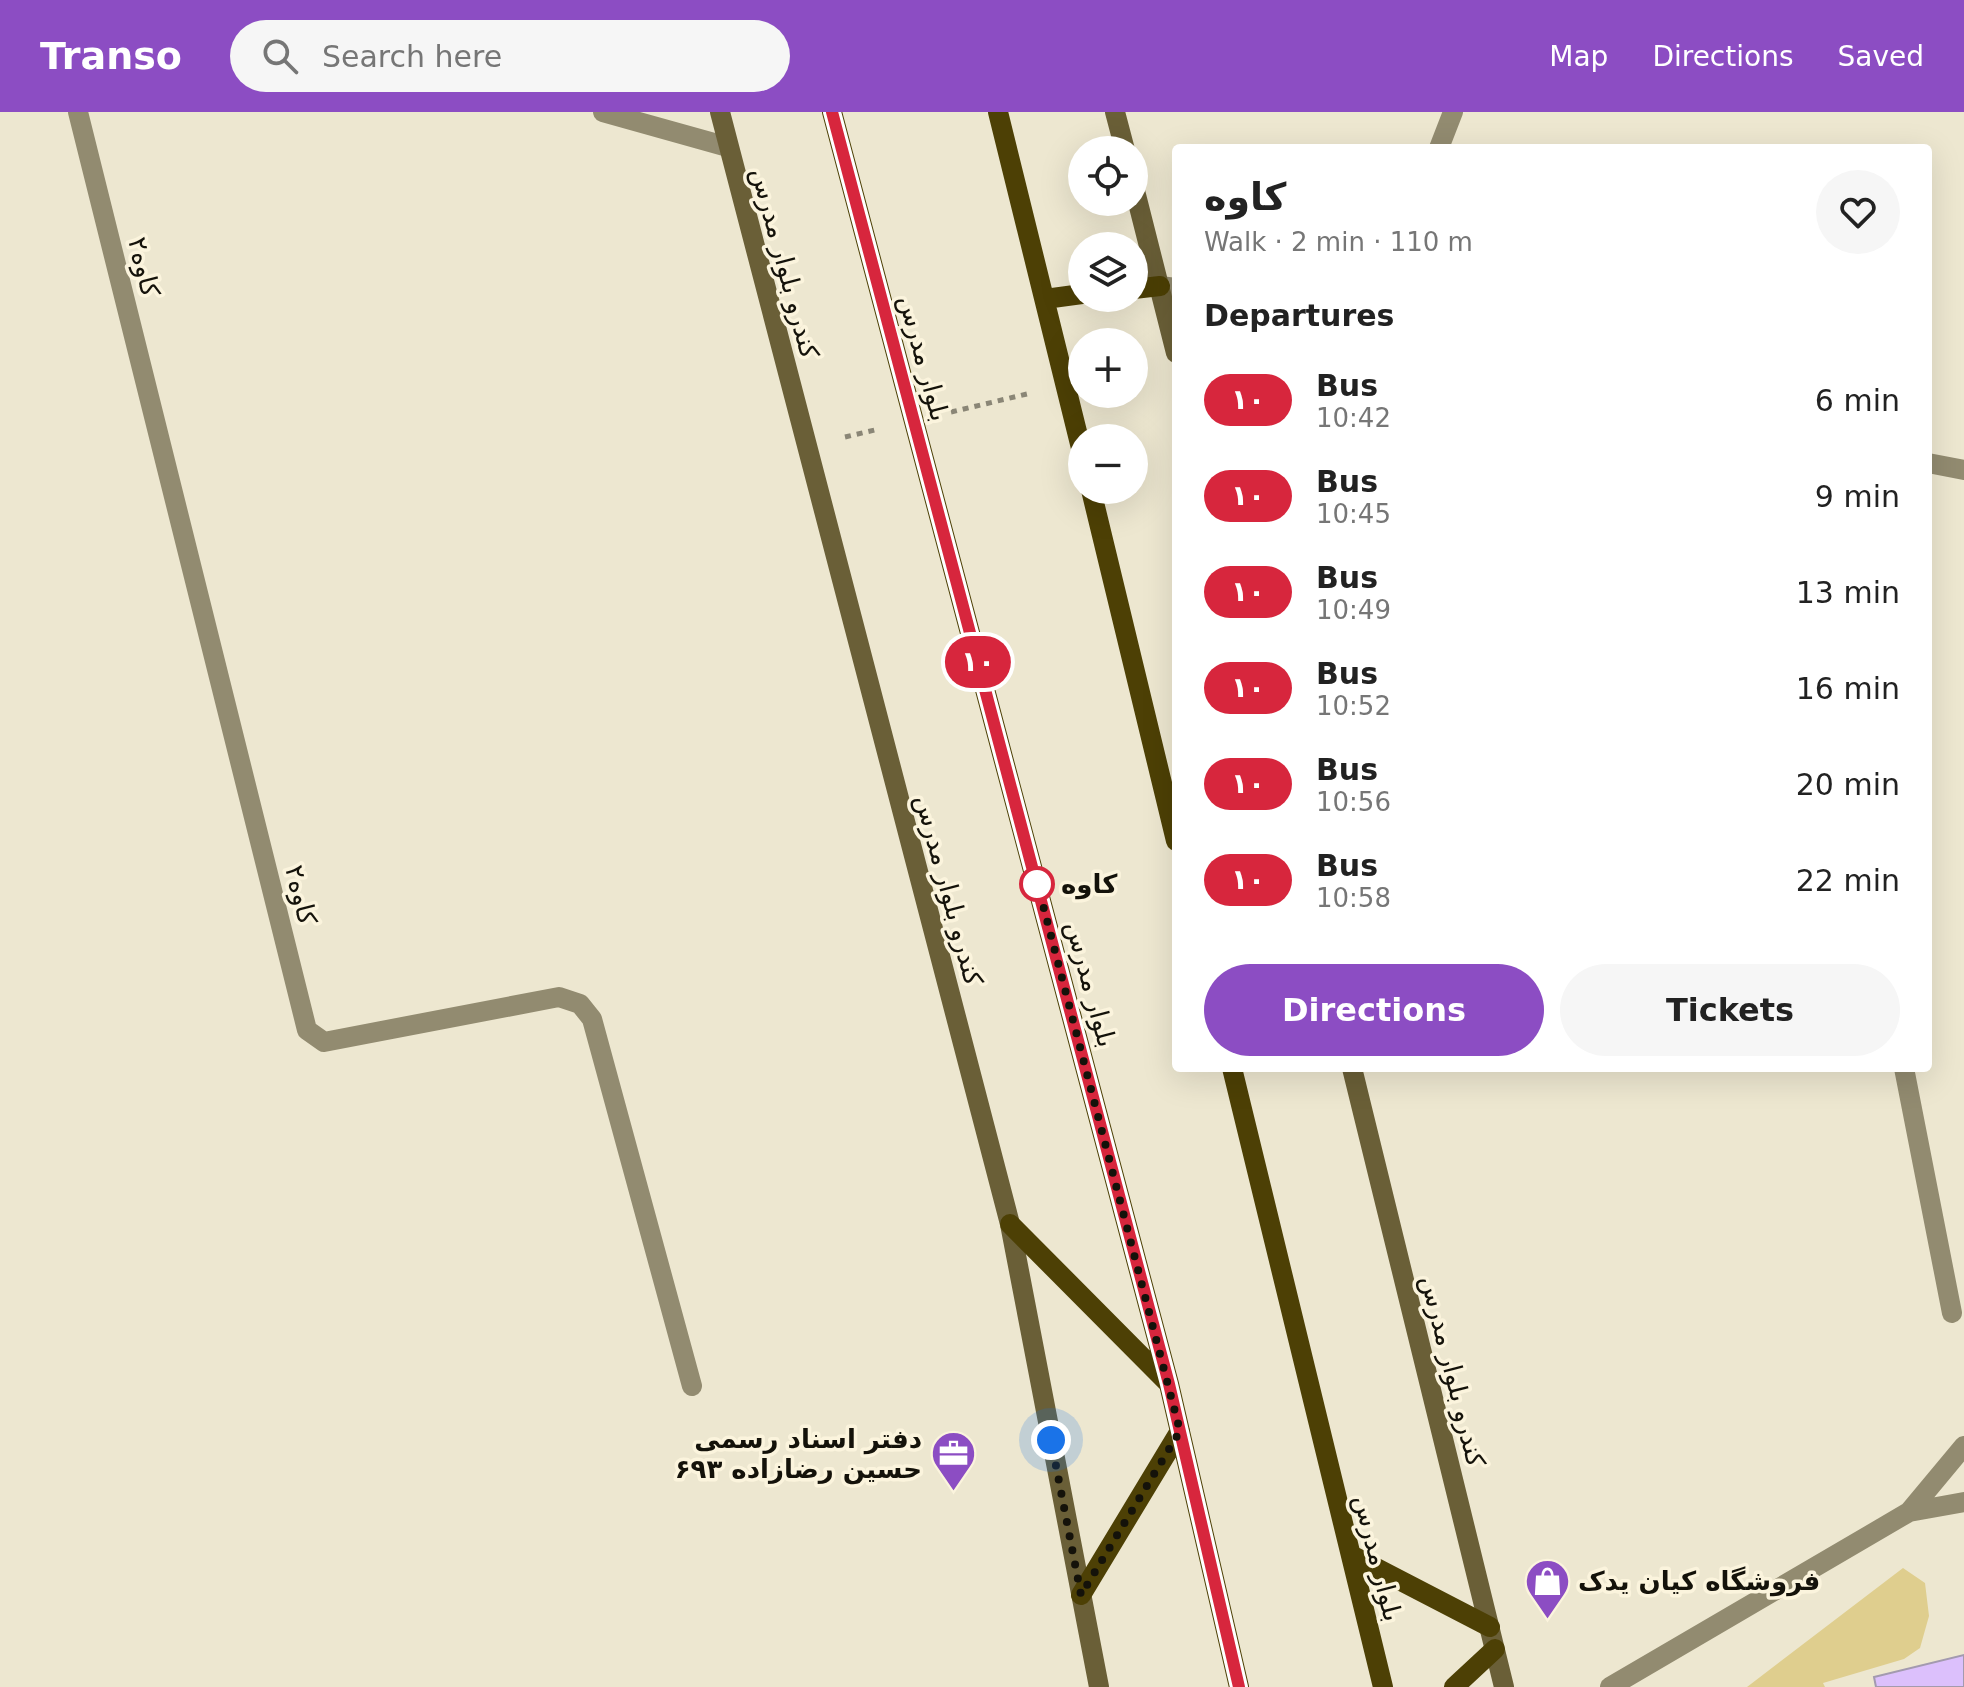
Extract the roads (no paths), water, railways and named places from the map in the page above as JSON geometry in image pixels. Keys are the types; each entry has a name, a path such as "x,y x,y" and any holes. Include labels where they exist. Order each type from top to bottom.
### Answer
{"main road":[{"name":"کندرو بلوار مدرس","path":"720,112 1010,1224 1099,1687"},
{"name":"بلوار مدرس","path":"832,112 1169,1384 1239,1687"},
{"path":"998,112 1075,424"},
{"path":"1115,112 1121,136"},
{"path":"1144,216 1168,287 1172,320"},
{"path":"1148,288 1168,287"},
{"path":"1045,299 1068,296"},
{"path":"1094,504 1172,824"},
{"name":"بلوار مدرس","path":"1233,1072 1383,1687"},
{"name":"کندرو بلوار مدرس","path":"1353,1072 1504,1687"},
{"path":"1010,1224 1169,1384"},
{"path":"1081,1595 1180,1431"},
{"path":"1351,1555 1490,1627"},
{"path":"1454,1687 1495,1649"}],"street":[{"name":"کاوه۲","path":"78,112 307,1030 324,1042 559,997 580,1004 592,1019 692,1386"},
{"path":"603,112 728,147"},
{"path":"1441,144 1453,112"},
{"path":"1932,464 1964,470"},
{"path":"1905,1072 1952,1313"},
{"path":"1610,1687 1909,1512 1964,1446"},
{"path":"1909,1512 1964,1502"}],"place":[{"name":"کاوه","path":"1037,884"},
{"name":"دفتر اسناد رسمی ۶۹۳ حسین رضازاده","path":"953,1493"},
{"name":"فروشگاه کیان یدک","path":"1547,1620"}]}
